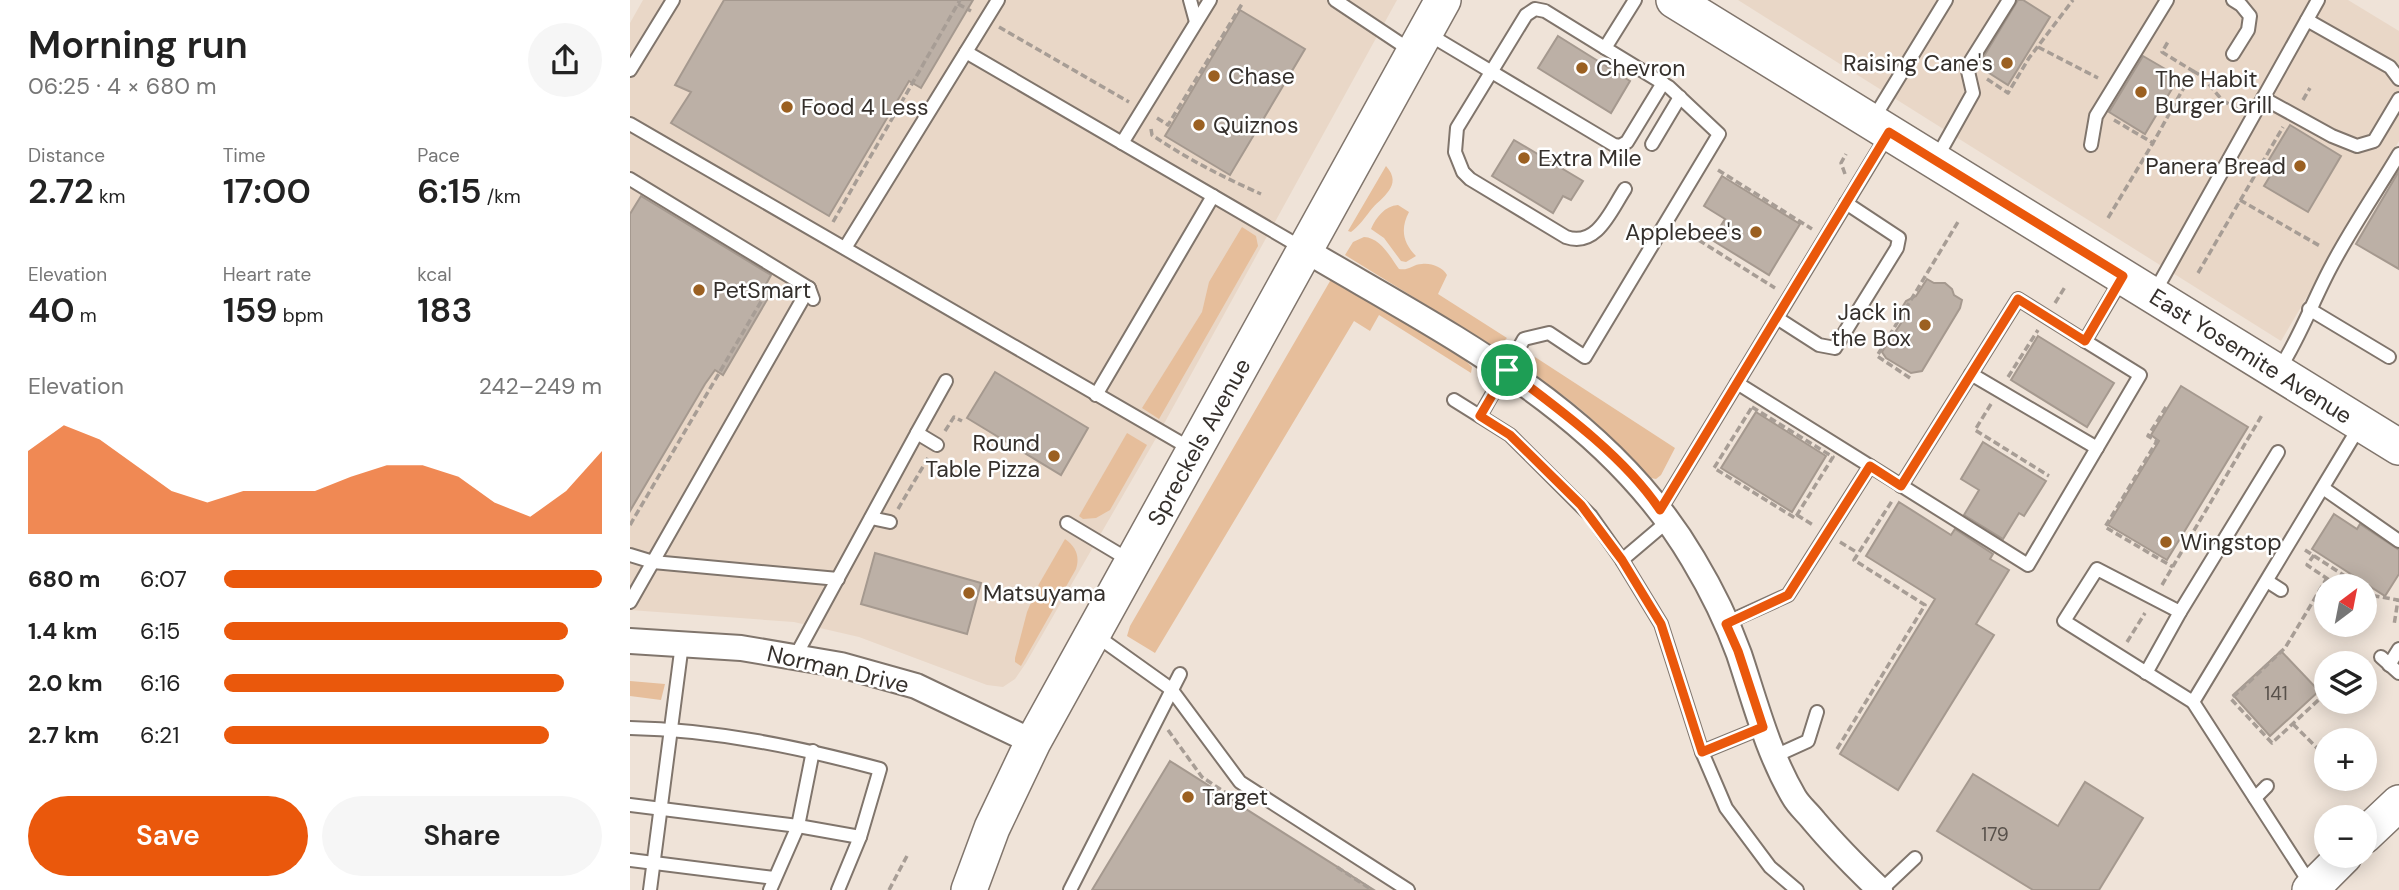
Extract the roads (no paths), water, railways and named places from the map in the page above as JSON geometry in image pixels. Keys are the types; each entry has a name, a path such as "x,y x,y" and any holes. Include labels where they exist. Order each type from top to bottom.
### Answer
{"street":[{"name":"Spreckels Avenue","path":"969,890 992,828 1033,742 1305,250 1416,56 1443,0"},
{"path":"1416,56 1467,0"},
{"name":"East Yosemite Avenue","path":"1674,0 2399,447"},
{"path":"1305,250 1507,370 1564,412 1627,471 1664,515 1693,558 1738,651 1763,727 1794,798 1842,854 1880,890"},
{"name":"Norman Drive","path":"630,641 741,648 841,665 916,686 1033,742"},
{"path":"2377,824 2399,803"},
{"path":"2313,889 2333,868"}],"lane":[{"path":"630,70 673,0"},
{"path":"845,248 998,0"},
{"path":"1190,0 1196,22"},
{"path":"1122,143 1210,0"},
{"path":"1335,0 1416,56 1493,72 1614,145 1620,146 1628,142 1663,83"},
{"path":"1605,48 1635,0"},
{"path":"1622,560 1664,515 1737,383 1846,203 1880,127 1946,0"},
{"path":"1935,161 1973,93 1967,67 2009,0"},
{"path":"2091,145 2096,116 2167,0"},
{"path":"2233,0 2250,16 2248,30 2233,54"},
{"path":"2153,295 2318,0"},
{"path":"1480,416 1524,339 1549,333 1585,357 1718,134 1663,83 1545,11 1535,9 1526,16 1457,128 1455,139 1458,162 1463,172 1470,179 1575,240 1591,236 1597,231 1625,189"},
{"path":"2307,20 2390,67 2399,79"},
{"path":"966,52 1305,250"},
{"path":"1652,144 1680,97"},
{"path":"2263,98 2332,136 2357,146 2374,141 2399,99"},
{"path":"630,124 1194,451"},
{"path":"2278,372 2294,348 2309,309 2334,261 2399,154"},
{"path":"630,179 811,294 630,602"},
{"path":"1096,395 1213,196"},
{"path":"1777,318 1819,345 1835,348 1897,248 1899,238 1846,203"},
{"path":"2085,341 2123,276"},
{"path":"1737,383 1870,466 1899,490 2028,565 2140,376 2018,299 1899,490"},
{"path":"2309,309 2389,357"},
{"path":"1971,374 2097,448"},
{"path":"795,657 946,381"},
{"path":"1454,400 1510,435 1581,505 1622,560 1661,624 1702,752 1726,808 1770,867 1797,890"},
{"path":"2193,702 2361,424"},
{"path":"916,433 937,445"},
{"path":"2146,673 2278,452"},
{"path":"1726,624 1788,595 1870,466"},
{"path":"2323,488 2399,541"},
{"path":"871,517 890,522"},
{"path":"1067,523 1133,562"},
{"path":"630,555 653,562 838,579"},
{"path":"2180,612 2097,569 2064,621 2193,702 2313,889"},
{"path":"2267,581 2281,590"},
{"path":"1093,634 1171,690 1240,782 1408,890"},
{"path":"650,890 681,644"},
{"path":"2390,665 2399,649"},
{"path":"1070,890 1180,674"},
{"path":"1775,756 1808,741 1817,712"},
{"path":"1702,752 1763,727"},
{"path":"630,728 711,733 813,751 880,769 860,837 838,890"},
{"path":"630,860 772,884 798,826 813,751"},
{"path":"2255,798 2267,786"},
{"path":"630,805 798,826 860,837"},
{"path":"1880,890 1915,858"}],"place":[{"name":"Raising Cane's","path":"2007,63"},
{"name":"Chevron","path":"1582,68"},
{"name":"Chase","path":"1214,76"},
{"name":"The Habit Burger Grill","path":"2141,92"},
{"name":"Food 4 Less","path":"787,107"},
{"name":"Quiznos","path":"1199,125"},
{"name":"Extra Mile","path":"1524,158"},
{"name":"Panera Bread","path":"2300,166"},
{"name":"Applebee's","path":"1756,232"},
{"name":"PetSmart","path":"699,290"},
{"name":"Jack in the Box","path":"1925,325"},
{"name":"Round Table Pizza","path":"1054,456"},
{"name":"Wingstop","path":"2166,542"},
{"name":"Matsuyama","path":"969,593"},
{"name":"Target","path":"1188,797"}]}
